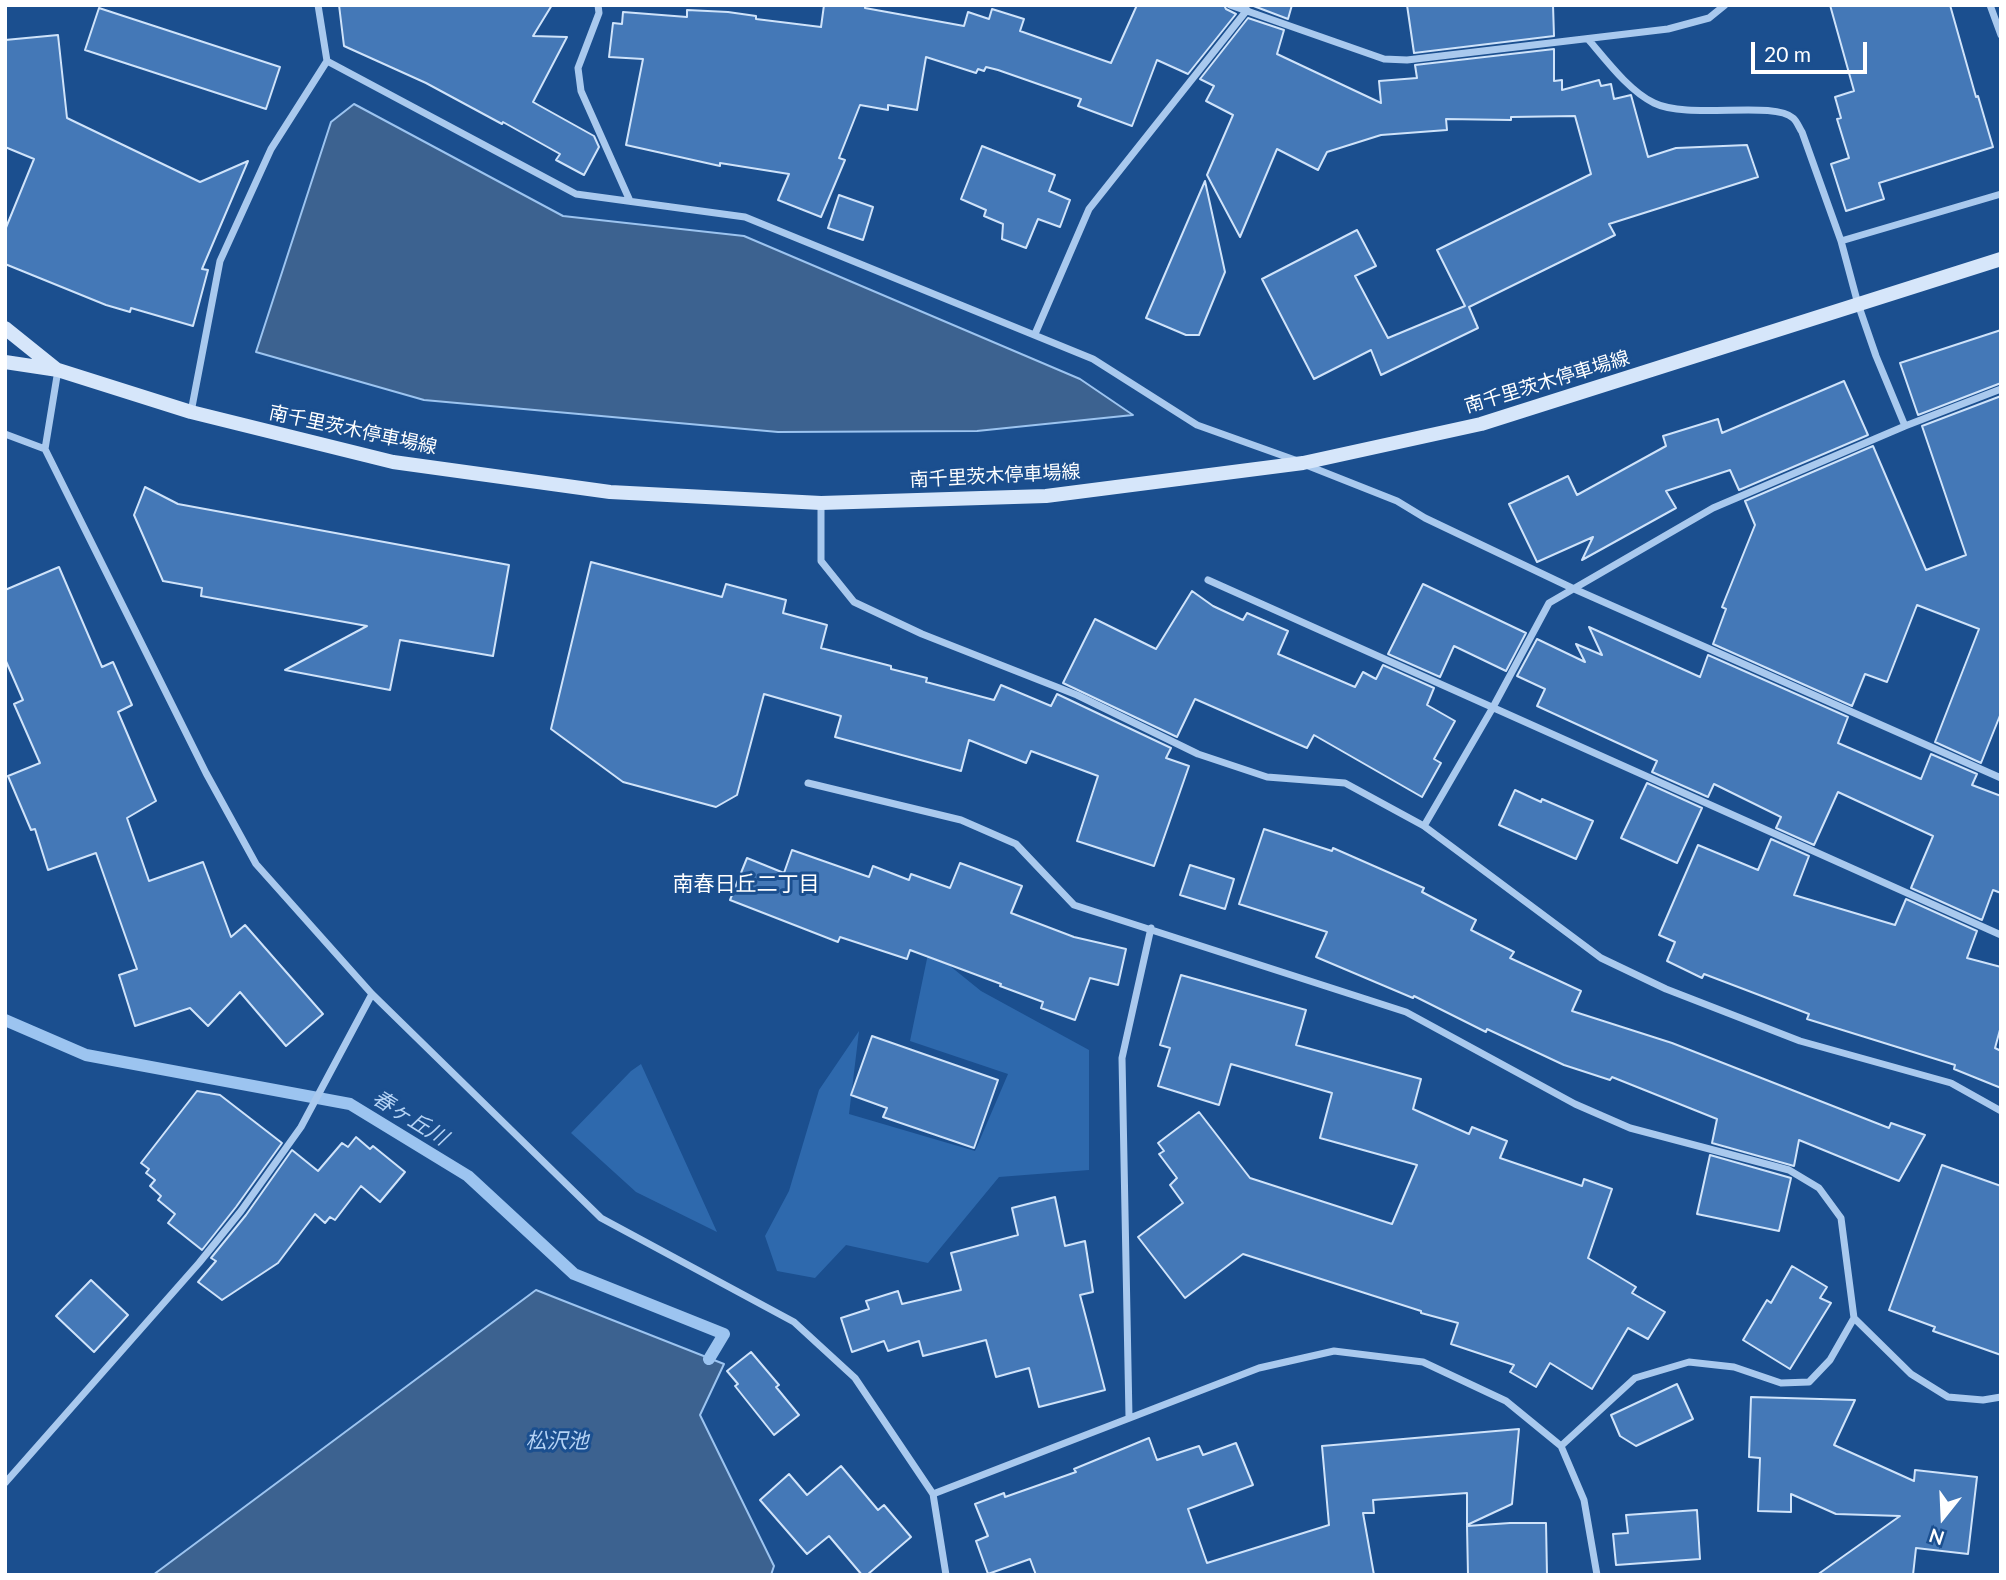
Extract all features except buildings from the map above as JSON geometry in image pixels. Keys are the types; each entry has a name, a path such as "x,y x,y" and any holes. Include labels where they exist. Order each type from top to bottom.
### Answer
{"main road":[{"name":"南千里茨木停車場線","path":"5,362 58,370 191,412 393,463 610,492 821,503 1046,496 1303,463 1481,424 2001,259"},
{"name":"南千里茨木停車場線","path":"5,328 58,370"}],"street":[{"path":"191,412 220,261 271,149 327,61 318,5"},
{"path":"598,5 599,13 578,68 581,91 630,201"},
{"path":"1230,5 1384,59 1407,60 1668,29 1709,18 1725,5"},
{"path":"1990,5 2001,35"},
{"path":"1035,334 1089,209 1247,10"},
{"path":"1588,39 1624,79 1654,103 1681,111 1778,111 1793,117 1802,132 1841,241 1876,356 1905,426"},
{"path":"327,61 576,194 745,217 1035,334 1093,359 1197,425 1397,500 1425,518 1572,588 2001,778"},
{"path":"1841,241 2001,194"},
{"path":"58,370 45,449 206,773 256,864 372,994 601,1218 794,1322 855,1378 933,1494 946,1575"},
{"path":"1424,826 1492,709 1549,603 1713,508 1905,426 2001,389"},
{"path":"5,435 45,449"},
{"path":"821,503 821,561 854,602 922,634 1077,695 1198,754 1267,777 1345,783 1424,826 1601,958 1666,989 1800,1041 1951,1083 2001,1111"},
{"path":"1208,580 2001,935"},
{"path":"808,783 961,820 1016,844 1074,905 1406,1012 1575,1104 1630,1128 1789,1170 1819,1188 1841,1218 1854,1318 1830,1360 1809,1382 1781,1383 1734,1367 1689,1362 1635,1378 1561,1446"},
{"path":"1129,1417 1122,1058 1151,929"},
{"path":"5,1483 241,1211 301,1128 372,994"},
{"path":"1854,1318 1911,1374 1948,1397 1983,1400 2001,1397"},
{"path":"933,1494 1259,1368 1334,1351 1423,1362 1506,1401 1561,1446 1584,1500 1597,1575"}],"shaded area":[{"path":"929,949 981,991 1089,1050 1089,1170 999,1177 928,1263 846,1245 815,1278 777,1271 765,1236 789,1191 819,1090 859,1031 849,1114 975,1151 1008,1074 910,1041"},
{"path":"641,1064 717,1232 636,1192 571,1133"}],"water":[{"path":"354,104 563,216 744,236 1080,379 1133,415 977,431 778,432 424,400 256,352 331,122"},
{"name":"松沢池","path":"536,1290 724,1364 700,1415 774,1566 771,1575 153,1575"}],"waterway":[{"name":"春ヶ丘川","path":"5,1020 86,1055 350,1104 468,1176 574,1274 724,1334 709,1359"}],"district":[{"name":"南春日丘二丁目","path":"746,884"}]}
